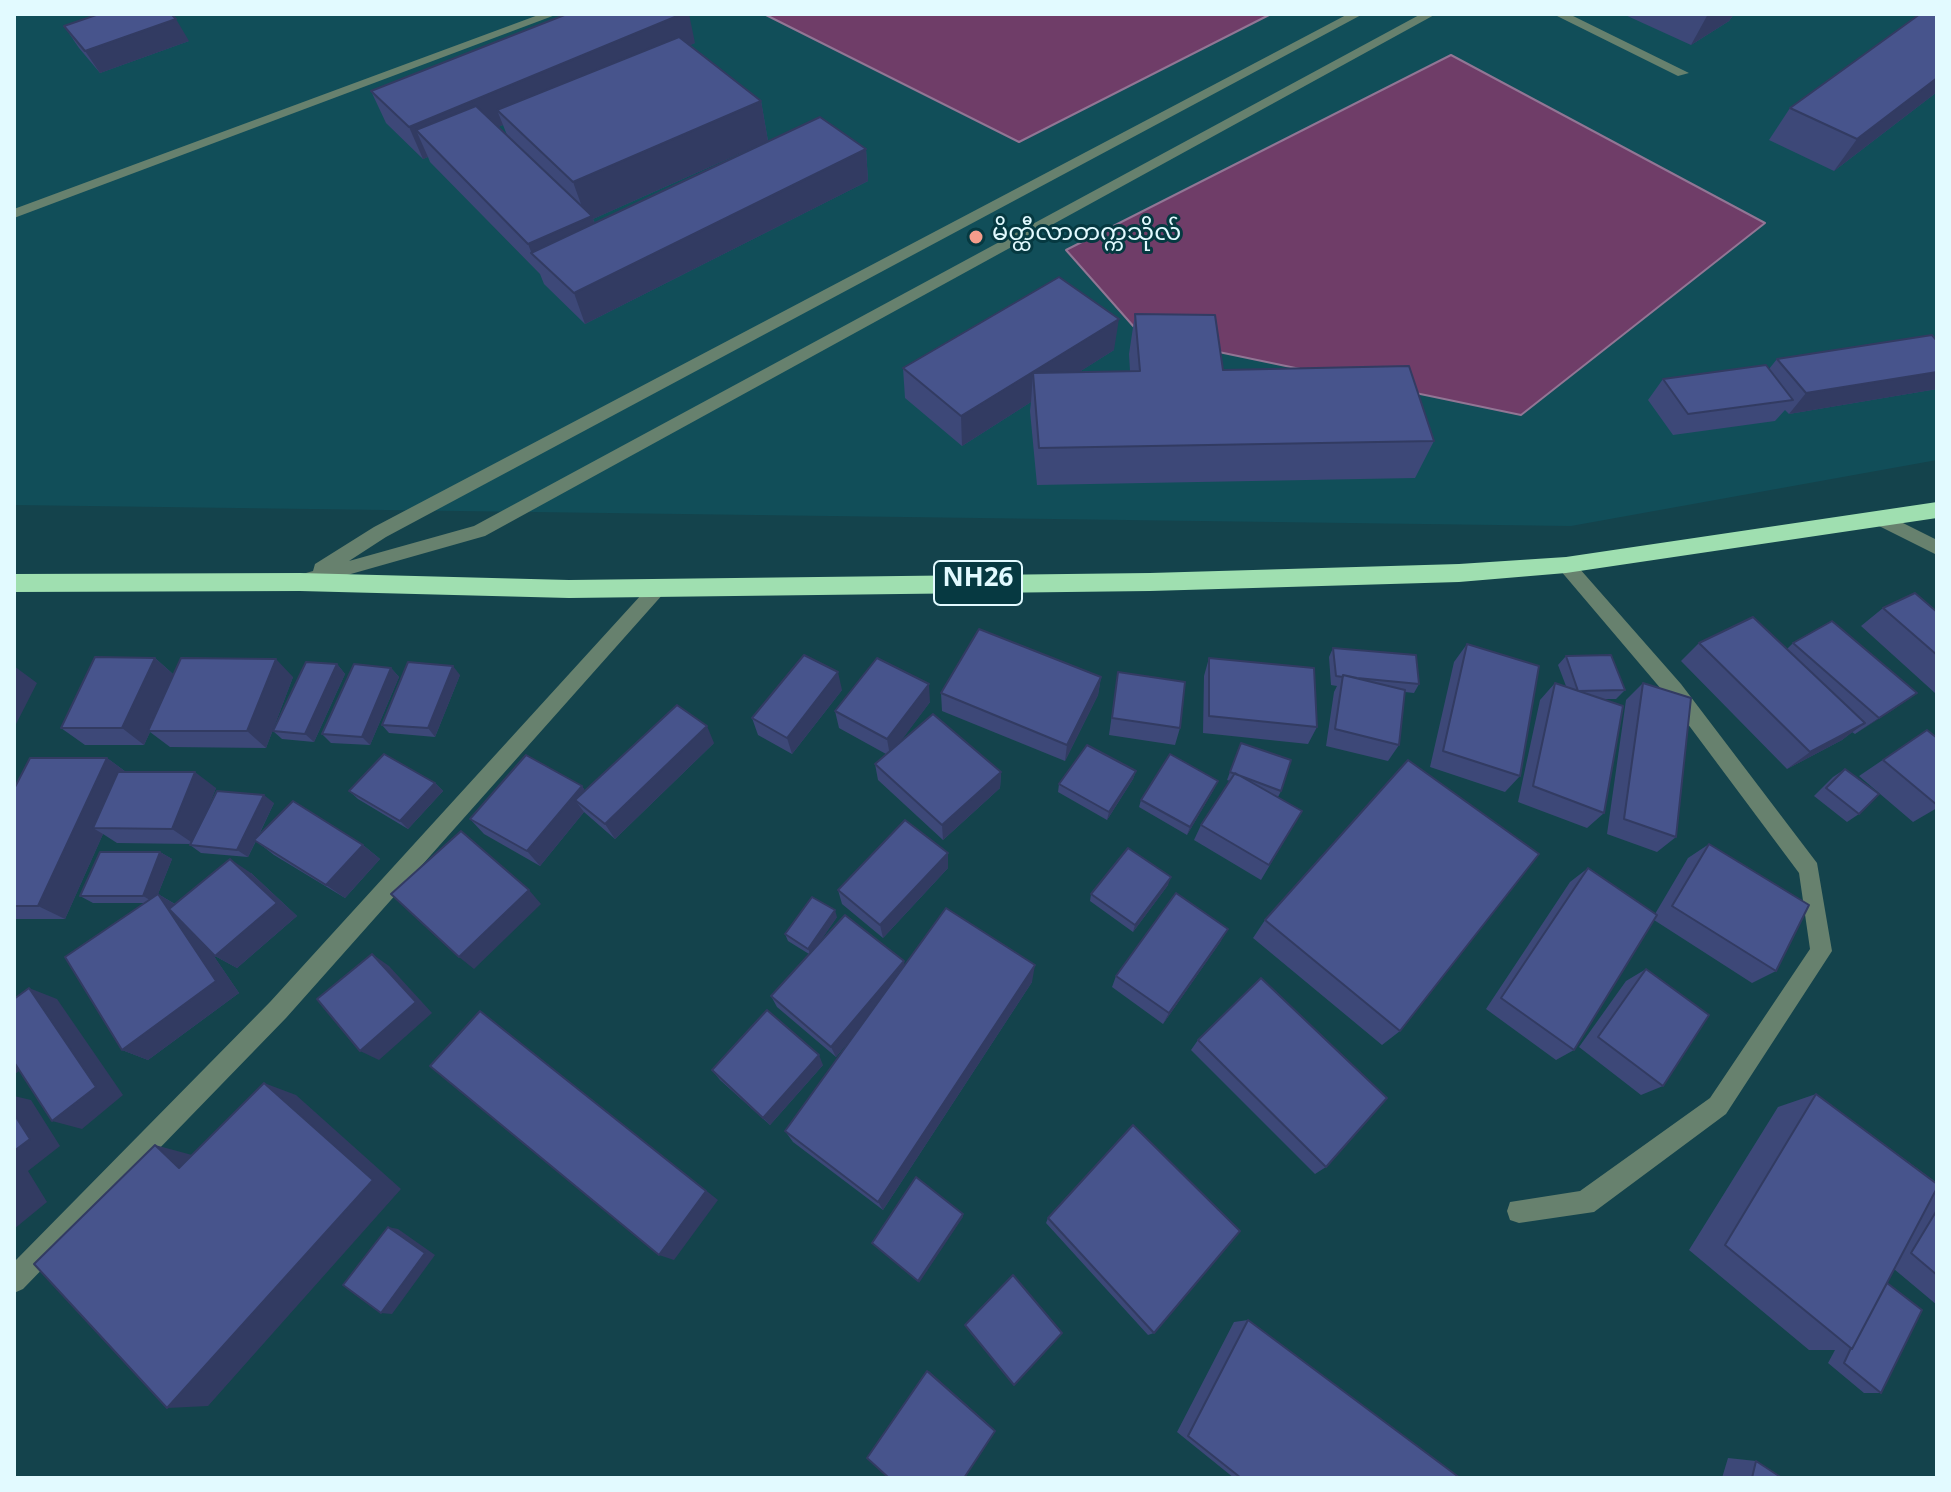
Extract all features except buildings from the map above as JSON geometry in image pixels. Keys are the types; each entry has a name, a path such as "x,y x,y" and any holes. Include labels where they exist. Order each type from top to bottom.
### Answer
{"highway":[{"name":"NH26","path":"14,583 300,582 569,589 1150,582 1459,573 1566,565 1937,510"}],"street":[{"path":"14,214 552,14"},
{"path":"300,582 380,532 1357,14"},
{"path":"300,582 479,531 1430,14"},
{"path":"1559,14 1683,73"},
{"path":"1881,519 1937,548"},
{"path":"1519,1211 1585,1203 1718,1106 1821,951 1809,870 1674,690 1566,565"},
{"path":"14,1280 278,1010 658,588"}],"shaded area":[{"name":"မိတ္ထီလာတက္ကသိုလ်","path":"14,14 1937,14 1937,460 1571,526 14,505"},
{"path":"764,14 1271,14 1019,142"},
{"path":"1451,55 1765,223 1521,415 1142,336 1066,250"}],"place":[{"name":"မိတ္ထီလာတက္ကသိုလ်","path":"976,237"}]}
